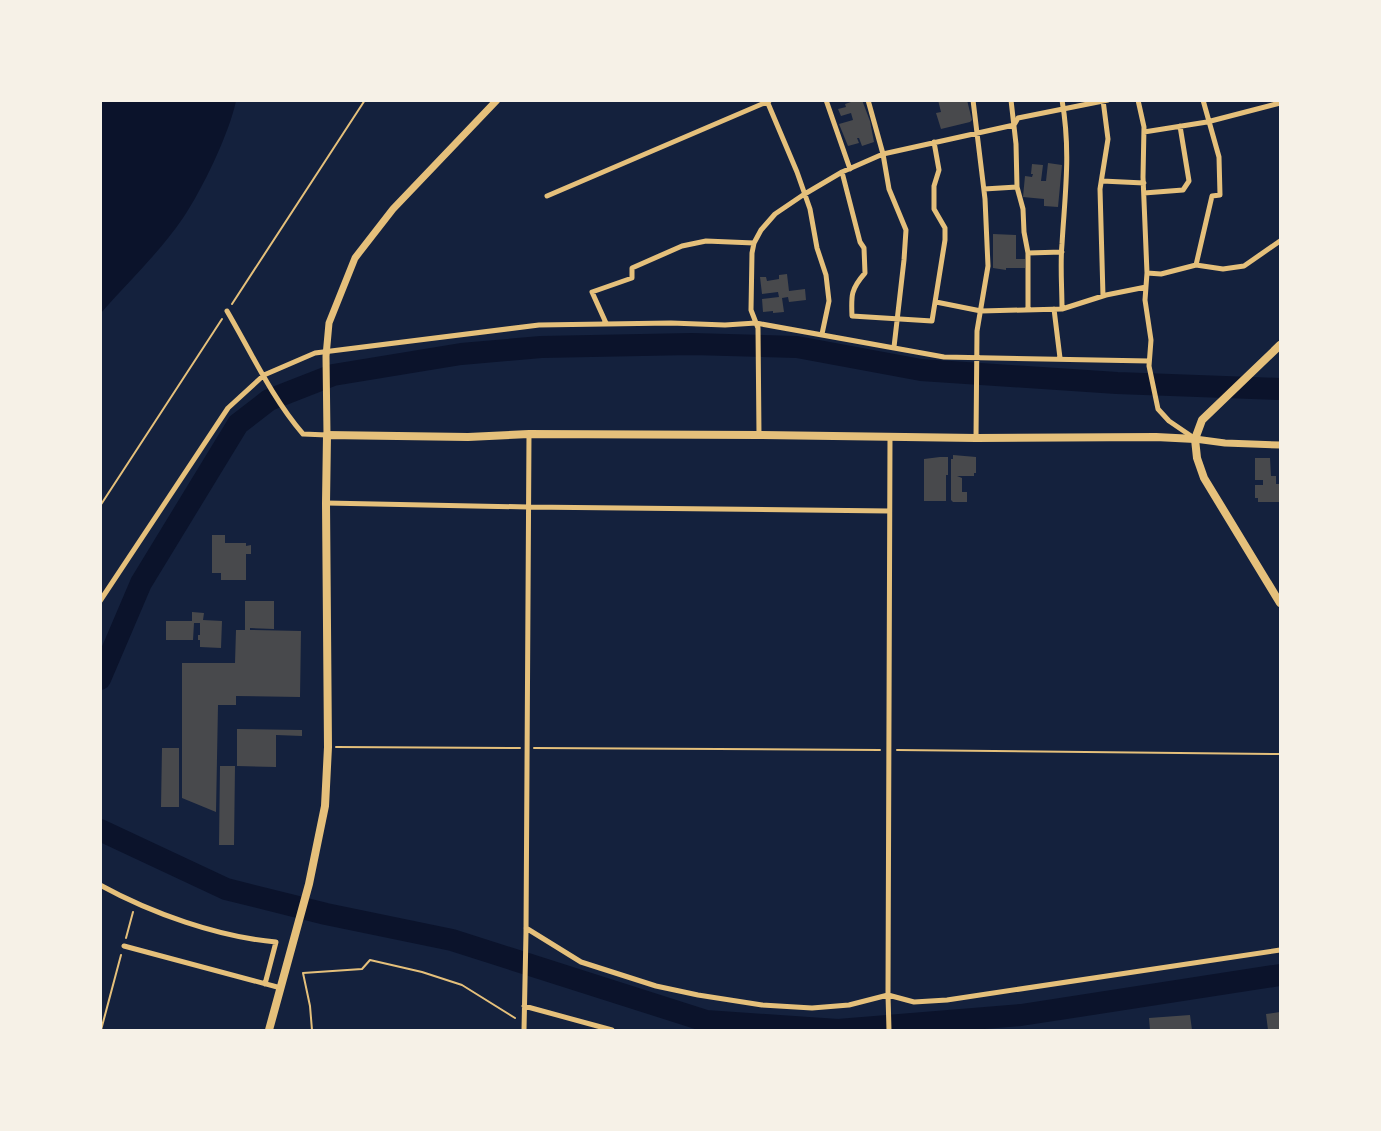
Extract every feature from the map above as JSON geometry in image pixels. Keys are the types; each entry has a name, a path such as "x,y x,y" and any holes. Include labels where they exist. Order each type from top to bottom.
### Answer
{"main road":[{"path":"1281,345 1202,420 1195,439 1197,458 1204,478 1281,603"},
{"path":"269,1030 309,884 325,806 328,747 327,435 468,437 529,434 759,435 1195,439"}],"street":[{"path":"227,312 295,426 303,434 327,435 326,353 329,323 355,258 393,209 497,100"},
{"path":"826,100 850,169"},
{"path":"868,100 884,154 889,189 906,230 894,347"},
{"path":"973,100 984,189 988,266 977,331 976,438"},
{"path":"1011,100 1016,144 1017,187 1023,209 1028,253 1028,310"},
{"path":"1062,100 1068,156 1062,252 1062,309"},
{"path":"1138,100 1144,132 1147,273 1145,300 1151,340 1149,363 1158,409 1169,421 1195,439 1225,443 1281,445"},
{"path":"1196,265 1212,196 1220,195 1219,157 1207,122 1203,100"},
{"path":"547,196 768,101 805,194 826,275 829,301 822,334"},
{"path":"759,435 757,325 750,310 754,243 775,214 842,172 884,154 1014,125 1018,118 1104,101 1108,139 1102,181 1100,235 1102,296"},
{"path":"1144,132 1207,122 1281,103"},
{"path":"1144,193 1183,190 1189,181 1180,126"},
{"path":"842,172 860,242 864,248 865,273 854,285 851,303 852,316 932,321 945,240 945,228 934,209 934,186 939,170 934,142"},
{"path":"1102,181 1144,183"},
{"path":"984,189 1017,187"},
{"path":"606,323 592,292 632,278 632,268 682,246 706,241 754,243"},
{"path":"1147,273 1161,274 1196,265 1223,269 1245,266 1281,242"},
{"path":"1028,253 1062,252"},
{"path":"936,302 981,311 1062,309 1102,296 1146,287"},
{"path":"1054,309 1060,358"},
{"path":"100,601 228,408 265,378 315,353 539,325 606,323 757,325 822,334 944,357 1060,358 1149,363"},
{"path":"524,1030 529,434"},
{"path":"889,1030 890,437"},
{"path":"326,503 889,511"},
{"path":"100,885 173,917 247,940 276,942 265,984"},
{"path":"526,930 581,962 656,986 762,1005 812,1008 849,1005 888,995 914,1002 947,1000 1281,950"},
{"path":"124,946 281,988"},
{"path":"524,1006 612,1030"}],"path":[{"path":"328,747 1281,754"},
{"path":"100,1030 136,902"},
{"path":"312,1030 303,973 362,969 370,960 423,972 462,985 516,1019"}],"water":[{"path":"101,100 236,101 214,161 183,218 154,255 101,313"}],"building":[{"path":"862,100 870,121 874,142 862,146 857,138 859,143 848,146 839,124 853,120 851,113 841,116 838,109"},
{"path":"938,100 967,100 972,120 941,129 936,113 941,112"},
{"path":"1048,163 1062,165 1058,207 1044,206 1044,199 1023,197 1025,176 1032,177 1033,174 1031,174 1032,164 1043,165 1041,181 1046,181"},
{"path":"993,234 1016,235 1016,259 1025,259 1025,268 1006,268 1006,270 993,268"},
{"path":"787,274 789,291 805,289 806,300 789,302 788,297 782,298 784,312 763,312 762,299 779,297 778,292 762,294 760,277 766,277 767,281 779,279 779,275"},
{"path":"953,455 976,457 974,476 957,476 962,478 962,492 967,492 967,502 951,500 951,459"},
{"path":"948,457 946,501 924,501 924,459"},
{"path":"1255,458 1270,458 1271,476 1276,476 1276,484 1280,484 1280,502 1258,502 1258,498 1255,498 1255,485 1263,485 1263,480 1255,480"},
{"path":"212,535 225,535 225,543 251,545 251,554 246,554 246,580 221,580 221,573 212,573"},
{"path":"245,601 274,601 274,629 250,628 250,630 301,631 300,697 236,696 236,705 218,705 216,812 182,798 182,663 235,663 236,630 245,630"},
{"path":"192,612 204,613 203,620 222,621 221,648 200,647 198,635 200,635 200,623 194,623 193,640 166,640 166,621 192,621"},
{"path":"237,729 302,730 302,736 276,735 276,767 237,766"},
{"path":"162,748 179,748 179,807 161,807"},
{"path":"220,766 235,766 234,845 219,845"},
{"path":"1280,1012 1280,1030 1268,1030 1266,1014"},
{"path":"1190,1015 1192,1030 1150,1030 1149,1018"}],"waterway":[{"path":"100,679 141,583 238,424 269,400 333,375 461,354 541,347 692,344 797,347 921,370 1117,383 1280,389"},
{"path":"100,830 226,889 326,914 452,940 706,1021 838,1030 1021,1015 1280,975"}]}
